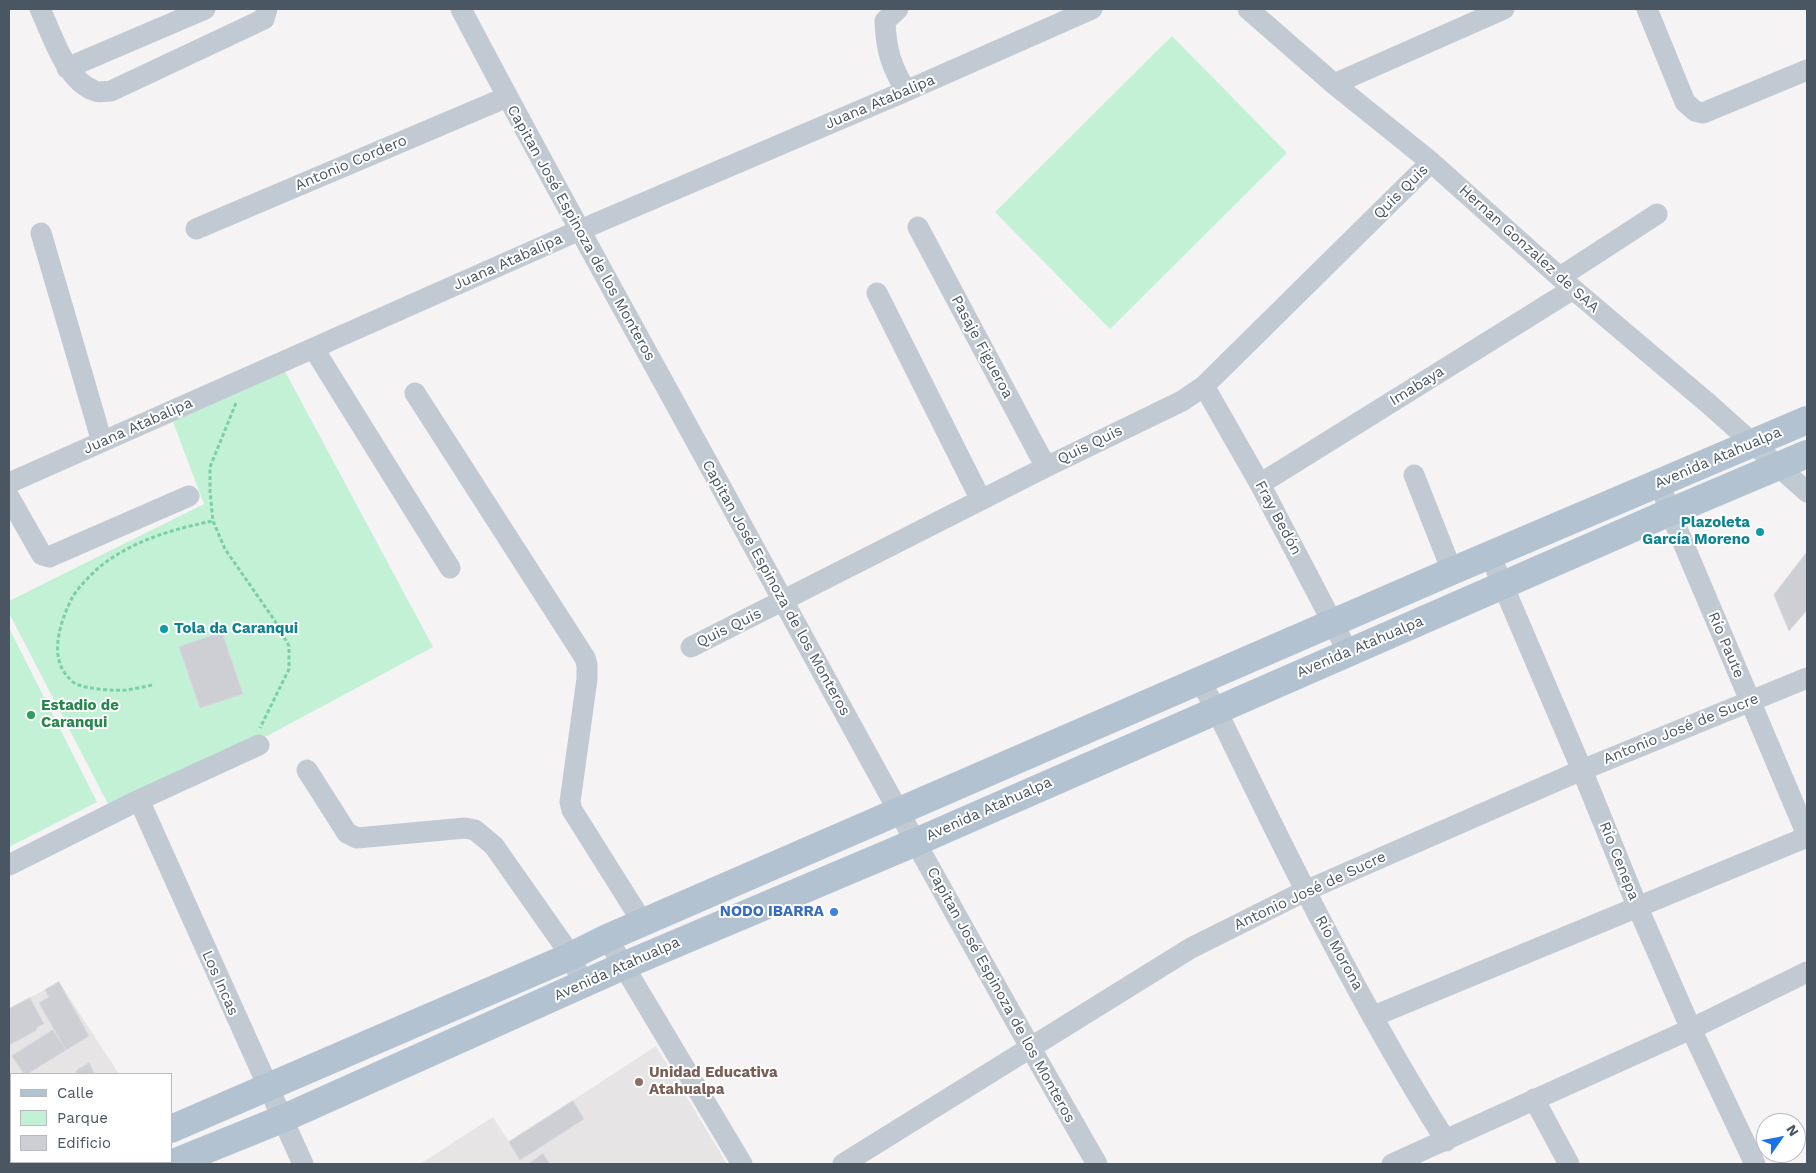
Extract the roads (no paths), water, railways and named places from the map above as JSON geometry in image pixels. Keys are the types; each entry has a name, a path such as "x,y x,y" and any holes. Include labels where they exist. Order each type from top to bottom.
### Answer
{"main road":[{"name":"Avenida Atahualpa","path":"172,1129 571,956 606,938 899,810 1807,420"},
{"name":"Avenida Atahualpa","path":"171,1164 282,1119 623,966 916,842 1216,709 1807,454"}],"street":[{"path":"40,9 67,68 82,84 97,92 111,91 264,19 267,9"},
{"name":"Capitan José Espinoza de los Monteros","path":"461,9 507,97 783,601 1030,1048 1097,1164"},
{"path":"898,9 884,22 886,45 895,73 906,91"},
{"name":"Juana Atabalipa","path":"9,483 580,230 906,91 1092,9"},
{"name":"Hernan Gonzalez de SAA","path":"1248,9 1334,84 1431,162 1807,492"},
{"path":"1334,84 1504,9"},
{"path":"1647,9 1685,102 1695,111 1704,113 1807,70"},
{"path":"67,68 200,10"},
{"name":"Antonio Cordero","path":"196,229 507,97"},
{"name":"Quis Quis","path":"691,647 1048,466 1182,401 1204,386 1431,162"},
{"name":"Imabaya","path":"1260,484 1567,283 1657,214"},
{"name":"Pasaje Figueroa","path":"918,227 1040,456 1048,466"},
{"path":"41,232 102,442"},
{"path":"876,293 981,500"},
{"path":"314,349 450,568"},
{"name":"Fray Bedón","path":"1204,386 1260,484 1348,652"},
{"path":"415,392 584,658 587,665 587,679 570,802 572,810 643,923"},
{"path":"1414,475 1452,571"},
{"name":"Río Paute","path":"1659,482 1749,702 1807,836"},
{"path":"9,496 42,555 49,557 189,496"},
{"name":"Río Cenepa","path":"1490,556 1582,770 1638,908 1755,1164"},
{"name":"Antonio José de Sucre","path":"843,1164 1191,948 1305,891 1582,770 1807,678"},
{"name":"Río Morona","path":"1200,681 1216,709 1305,891 1408,1080 1446,1141"},
{"path":"9,866 139,800 254,748"},
{"path":"307,770 347,833 357,838 465,828 475,830 494,846 571,956 584,984"},
{"name":"Los Incas","path":"139,800 303,1164"},
{"path":"1374,1016 1638,908 1807,836"},
{"path":"606,938 742,1164"},
{"path":"1392,1164 1692,1029 1807,972"},
{"path":"1534,1099 1569,1164"}],"place":[{"name":"Plazoleta García Moreno","path":"1760,532"},
{"name":"Tola da Caranqui","path":"164,629"},
{"name":"Estadio de Caranqui","path":"31,715"},
{"name":"NODO IBARRA","path":"834,912"},
{"name":"Unidad Educativa Atahualpa","path":"639,1082"}]}
